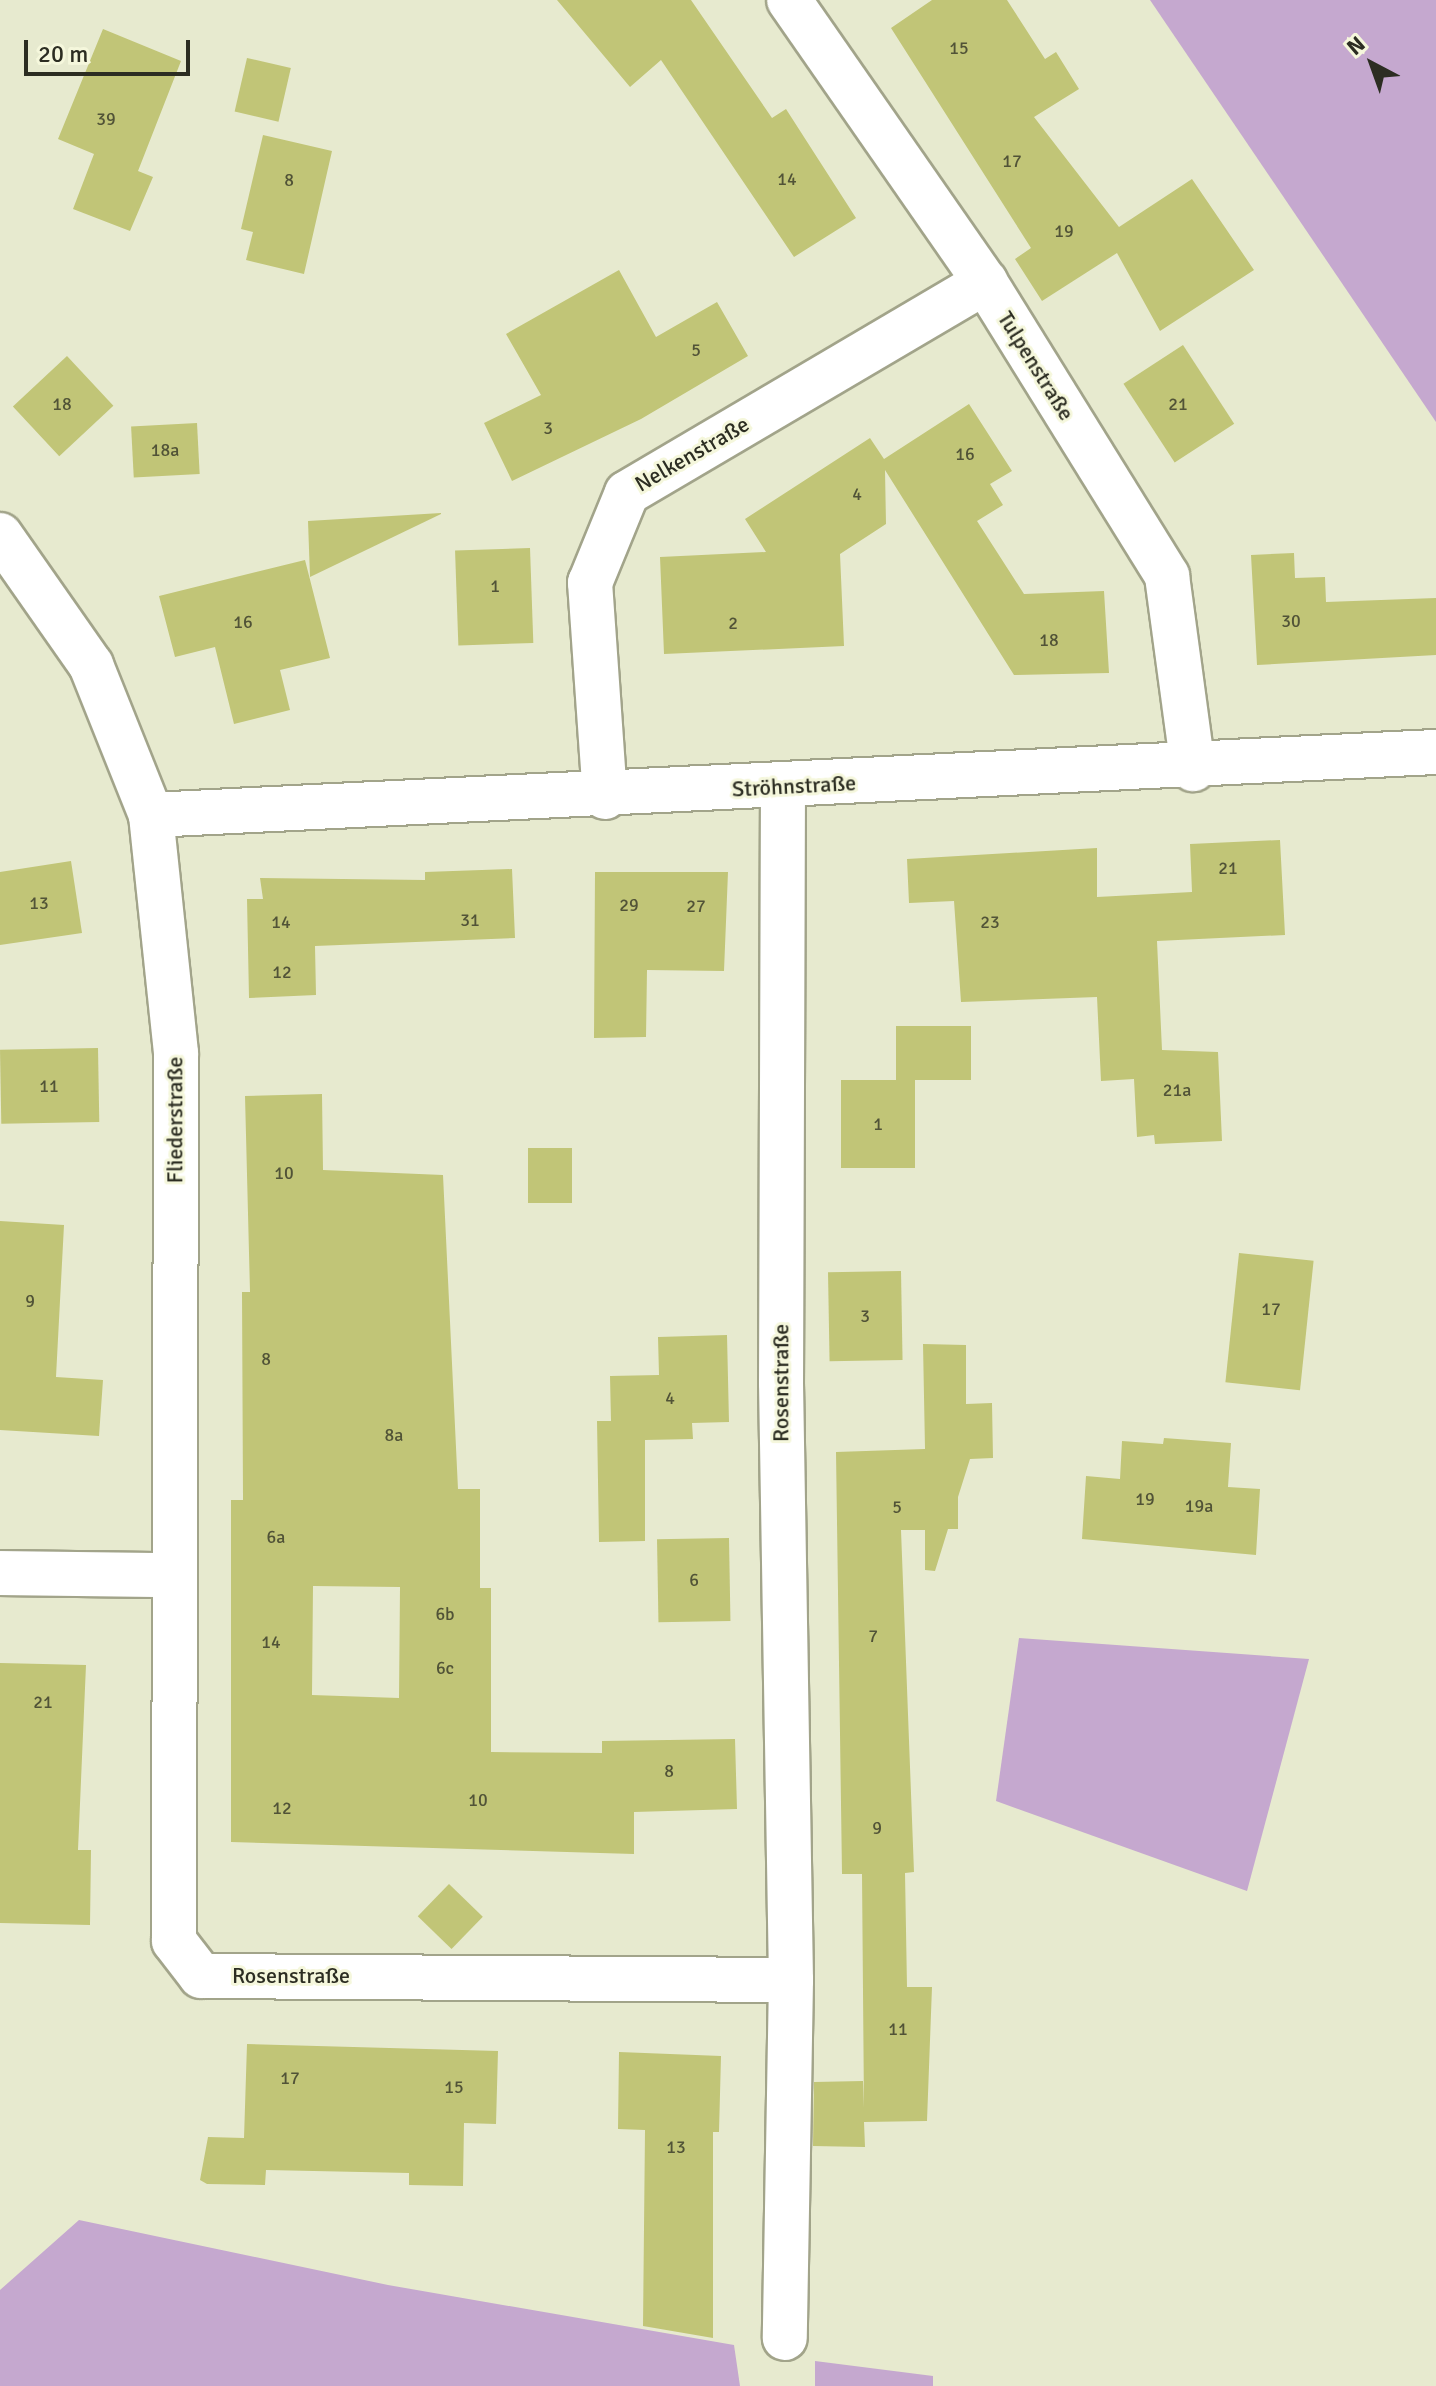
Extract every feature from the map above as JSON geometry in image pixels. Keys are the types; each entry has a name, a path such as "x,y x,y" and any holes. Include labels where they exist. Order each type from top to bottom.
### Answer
{"street":[{"name":"Tulpenstraße","path":"789,0 985,282 1167,576 1193,769"},
{"name":"Nelkenstraße","path":"605,797 590,583 627,493 985,282"},
{"name":"Fliederstraße","path":"0,535 91,665 151,815 176,1053 173,1575"},
{"name":"Ströhnstraße","path":"151,815 1193,769 1436,752"},
{"name":"Rosenstraße","path":"783,785 781,1383 791,1980 785,2338"},
{"path":"0,1573 173,1575"},
{"name":"Rosenstraße","path":"173,1575 174,1941 201,1976 791,1980"}],"shaded area":[{"path":"1150,0 1436,0 1436,422"},
{"path":"1019,1638 1309,1659 1247,1891 996,1801"},
{"path":"79,2220 388,2285 734,2345 740,2386 0,2386 0,2290"},
{"path":"815,2361 933,2376 933,2386 815,2386"}],"building":[{"path":"557,0 691,0 772,118 786,109 856,218 794,257 661,60 630,87"},
{"path":"932,0 1007,0 1045,59 1056,52 1079,89 1034,117 1119,227 1192,179 1254,270 1160,331 1117,253 1042,301 1015,259 1031,248 891,28"},
{"path":"103,29 181,61 138,171 153,177 130,231 73,209 94,154 58,139"},
{"path":"247,58 291,68 278,122 235,112"},
{"path":"263,135 332,151 304,274 246,260 253,232 241,229"},
{"path":"619,270 656,337 717,302 748,356 641,419 512,481 484,423 541,395 506,334"},
{"path":"1183,345 1234,424 1175,463 1123,384"},
{"path":"67,356 113,406 59,456 13,406"},
{"path":"969,404 1012,471 990,484 1003,505 977,521 1024,594 1104,591 1109,673 1014,675 885,470 886,524 840,554 844,646 664,654 660,557 766,552 745,519 870,438 884,459"},
{"path":"197,423 200,474 134,477 131,426"},
{"path":"441,514 310,577 308,521"},
{"path":"530,548 533,643 458,646 455,551"},
{"path":"1294,553 1295,578 1325,577 1326,602 1436,598 1436,655 1257,665 1251,555"},
{"path":"305,560 330,658 280,670 290,710 234,724 215,647 175,657 159,596"},
{"path":"1280,840 1285,935 1157,941 1162,1050 1218,1052 1222,1141 1155,1144 1154,1135 1137,1137 1134,1079 1101,1081 1097,997 961,1002 954,901 909,903 907,859 1097,848 1097,897 1192,892 1190,844"},
{"path":"71,861 82,933 0,945 0,872"},
{"path":"512,869 515,938 315,946 316,995 249,998 247,899 263,899 260,878 425,880 425,872"},
{"path":"595,872 728,872 724,971 647,970 646,1037 594,1038"},
{"path":"896,1026 971,1026 971,1080 896,1080"},
{"path":"98,1048 99,1122 1,1124 0,1050"},
{"path":"841,1080 915,1080 915,1168 841,1168"},
{"path":"322,1094 323,1170 443,1175 458,1489 480,1489 480,1588 491,1588 491,1752 602,1753 602,1741 735,1739 737,1809 634,1812 634,1854 231,1842 231,1500 243,1500 242,1292 250,1292 245,1096","holes":["313,1586 400,1587 399,1698 312,1695"]},
{"path":"528,1148 572,1148 572,1203 528,1203"},
{"path":"0,1221 64,1225 56,1377 103,1380 99,1436 0,1430"},
{"path":"1239,1253 1314,1261 1300,1390 1225,1382"},
{"path":"901,1271 903,1360 830,1361 828,1272"},
{"path":"727,1335 729,1422 692,1423 693,1439 645,1440 645,1541 599,1542 597,1421 611,1421 610,1376 659,1375 658,1337"},
{"path":"923,1344 966,1345 966,1404 992,1403 993,1458 970,1459 958,1497 958,1529 948,1529 935,1571 925,1570 925,1530 901,1530 914,1872 905,1873 907,1987 932,1987 927,2121 864,2122 865,2147 813,2146 814,2082 863,2081 864,2108 862,1874 842,1874 836,1452 925,1449"},
{"path":"1164,1438 1231,1443 1228,1487 1260,1489 1256,1555 1082,1539 1086,1476 1120,1479 1122,1441 1163,1444"},
{"path":"729,1538 730,1621 658,1622 657,1539"},
{"path":"0,1663 86,1665 78,1850 91,1850 90,1925 0,1923"},
{"path":"449,1884 483,1917 452,1949 418,1916"},
{"path":"247,2044 498,2051 496,2124 464,2123 463,2186 409,2185 409,2173 266,2170 265,2185 207,2184 200,2180 208,2137 244,2138"},
{"path":"619,2052 721,2056 719,2132 713,2132 713,2338 643,2326 645,2130 618,2129"}]}
